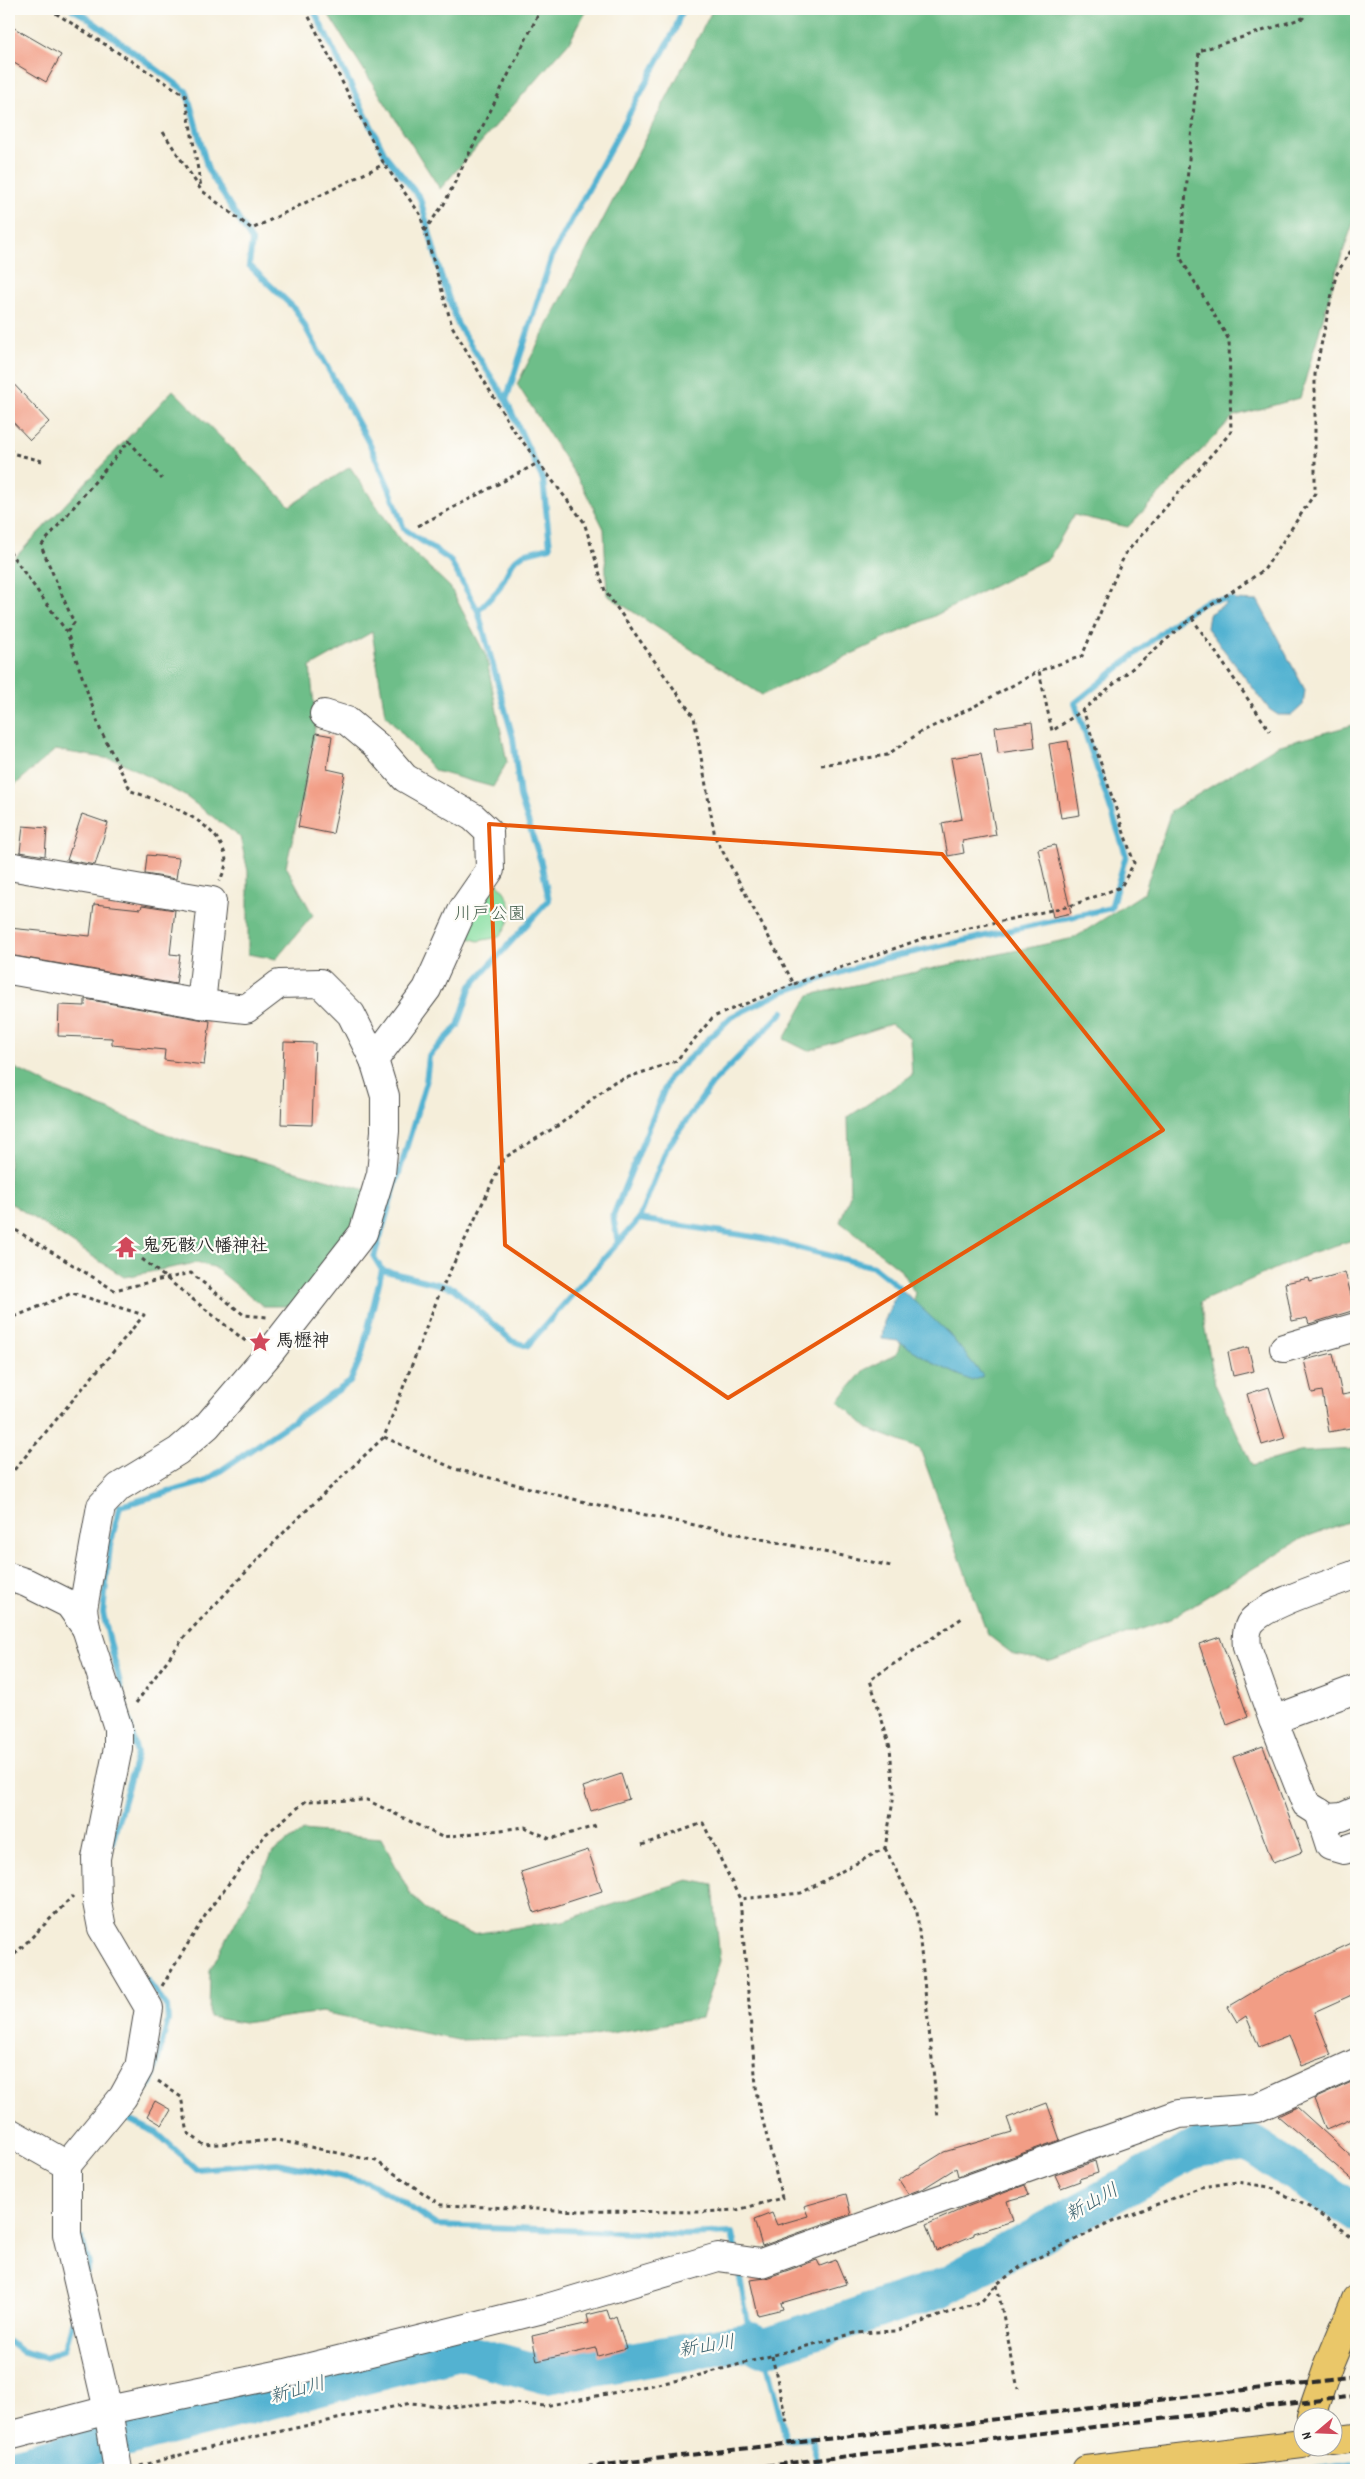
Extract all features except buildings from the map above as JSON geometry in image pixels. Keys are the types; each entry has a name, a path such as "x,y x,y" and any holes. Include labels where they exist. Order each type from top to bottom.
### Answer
{"main road":[{"path":"1314,2406 1328,2364 1356,2299"},
{"path":"1342,2440 1356,2438"},
{"path":"1086,2470 1292,2445"}],"street":[{"path":"324,714 347,721 377,746 405,778 473,817 489,832 490,870 463,909 427,989 374,1060"},
{"path":"9,866 212,901 201,1004"},
{"path":"9,970 201,1004 246,1009 279,984 320,983 351,1014 374,1060 385,1096 381,1174 363,1233 267,1356 207,1426 178,1451 119,1487 101,1506 83,1608 86,1628 118,1728 118,1748 96,1858 96,1902 102,1928 149,2008 139,2068 123,2097 67,2165 67,2234 109,2419 125,2469"},
{"path":"1284,1348 1356,1327"},
{"path":"1356,1574 1266,1610 1252,1621 1246,1635 1247,1647 1306,1804 1328,1818 1342,1817 1356,1811"},
{"path":"9,1577 27,1583 68,1604 86,1628"},
{"path":"1273,1720 1356,1689"},
{"path":"1320,1812 1330,1846 1344,1850 1356,1846"},
{"path":"9,2436 109,2419 547,2308 718,2257 761,2263 1179,2114 1257,2108 1356,2063"},
{"path":"9,2132 67,2165"}],"path":[{"path":"49,9 185,95 201,190"},
{"path":"305,9 384,164 420,214 452,326 510,425 584,522 605,591 694,716 715,837 794,984"},
{"path":"424,232 444,204 542,9"},
{"path":"821,765 887,755 919,733 973,707 1039,671 1082,656 1124,554 1231,432 1229,340 1180,258 1199,51 1303,18 1304,9"},
{"path":"163,132 201,190 252,229 384,164"},
{"path":"1039,671 1052,730 1083,710 1192,618 1264,570 1315,493 1315,374 1336,275 1356,242"},
{"path":"68,632 74,623 41,546 129,441 162,478"},
{"path":"9,449 15,454 42,461"},
{"path":"418,526 540,462"},
{"path":"9,551 68,632 100,729 131,791 182,810 219,839 226,863 212,901"},
{"path":"1192,618 1270,731"},
{"path":"118,1728 184,1636 289,1527 384,1437 440,1292 504,1158 559,1125 614,1082 676,1061 713,1017 794,984 924,938 1070,906 1121,887 1134,863 1083,710"},
{"path":"9,1226 114,1290 191,1273 244,1315 295,1320"},
{"path":"142,1259 267,1356"},
{"path":"9,1323 14,1317 72,1293 144,1315 9,1476"},
{"path":"384,1437 455,1470 589,1503 891,1566"},
{"path":"938,2118 917,1912 885,1848 894,1795 890,1747 870,1680 962,1618"},
{"path":"149,2008 208,1911 254,1849 266,1834 306,1801 367,1800 442,1837 525,1827 550,1839 596,1826"},
{"path":"139,2068 181,2097 188,2133 204,2145 277,2140 376,2162 441,2205 580,2211 703,2212 737,2210 782,2198 757,2097 740,1898 703,1823 642,1845"},
{"path":"740,1898 802,1893 885,1848"},
{"path":"9,1960 78,1891 96,1876"},
{"path":"125,2469 217,2445 411,2403 450,2407 499,2402 545,2406 689,2378 854,2333 896,2331 982,2302 997,2284 1023,2264 1112,2222 1201,2187 1237,2182 1269,2187 1308,2207 1356,2240"},
{"path":"997,2284 1018,2389"},
{"path":"772,2356 787,2423"}],"highlighted area":[{"path":"489,824 942,854 1163,1130 728,1398 505,1245"}],"green space":[{"path":"325,9 587,9 570,41 440,189"},
{"path":"713,9 1356,9 1356,215 1338,266 1300,398 1234,416 1128,527 1074,515 1049,558 932,617 762,695 607,595 604,529 583,487 517,384"},
{"path":"173,390 290,506 350,467 400,540 450,587 486,656 507,762 493,787 435,771 385,714 372,632 310,667 316,723 302,799 286,866 313,915 276,959 248,954 248,871 240,837 185,796 117,760 55,750 9,790 9,561 11,562"},
{"path":"1356,724 1356,1239 1311,1253 1200,1302 1215,1384 1252,1466 1300,1452 1356,1449 1356,1519 1303,1538 1170,1619 1051,1661 1014,1655 988,1635 920,1449 869,1429 838,1401 864,1370 897,1354 915,1293 899,1268 840,1222 850,1195 848,1117 912,1075 910,1038 891,1024 808,1051 784,1039 809,995 1074,938 1144,893 1171,811 1277,746"},
{"name":"川戸公園","path":"489,874 507,896 510,904 511,911 505,928 499,937 478,941 457,934"},
{"path":"9,1065 53,1087 181,1140 370,1191 350,1237 304,1306 263,1306 214,1267 196,1263 124,1277 9,1202"},
{"path":"303,1831 381,1838 411,1895 440,1922 472,1934 563,1921 688,1880 713,1885 720,1961 701,2018 587,2037 458,2040 322,2012 243,2023 209,2017 210,1970 273,1852"}],"water":[{"path":"1232,600 1258,601 1305,690 1303,705 1292,715 1278,715 1269,709 1207,628 1209,614"},
{"path":"899,1287 949,1334 983,1376 972,1381 937,1365 898,1341 882,1339 884,1322"}],"waterway":[{"path":"72,9 85,16 187,92 208,170 252,241 249,265 296,310 370,445 390,490 404,529 450,560 478,611 513,738 520,797 541,862 549,900 471,986 458,1026 429,1056 426,1082 374,1257 382,1270 361,1357 350,1382 204,1482 120,1506 110,1546 103,1613 137,1754 112,1843"},
{"path":"313,9 386,156 420,198 442,279 458,325 506,400"},
{"path":"478,611 498,590 513,562 523,554 550,547 543,480 506,400 552,256 675,30 682,9"},
{"path":"618,1243 613,1216 669,1078 731,1017 782,992 882,959 1111,908 1126,855 1075,703 1182,616 1208,600 1232,600"},
{"path":"382,1270 453,1288 512,1341 527,1346 639,1219 667,1148 712,1084 783,1012"},
{"path":"639,1219 761,1238 874,1267 899,1287"},
{"path":"132,2106 152,2082 168,2020 167,2007 147,1980"},
{"path":"123,2117 157,2133 196,2169 277,2163 367,2182 398,2199 436,2225 684,2235 732,2233 736,2253"},
{"name":"新山川","path":"9,2468 458,2351 546,2375 751,2341 763,2348 939,2289 1199,2147 1248,2142 1356,2213"},
{"path":"82,2239 89,2264 86,2273"},
{"path":"738,2267 751,2341"},
{"path":"9,2342 21,2351 45,2358 65,2349 75,2314"},
{"path":"763,2348 786,2440 811,2438 820,2470"},
{"path":"1307,2470 1356,2464"}],"railway":[{"path":"561,2470 1356,2377"},
{"path":"730,2470 1356,2396"}],"place":[{"name":"鬼死骸八幡神社","path":"126,1247"},
{"name":"馬櫪神","path":"260,1342"}]}
